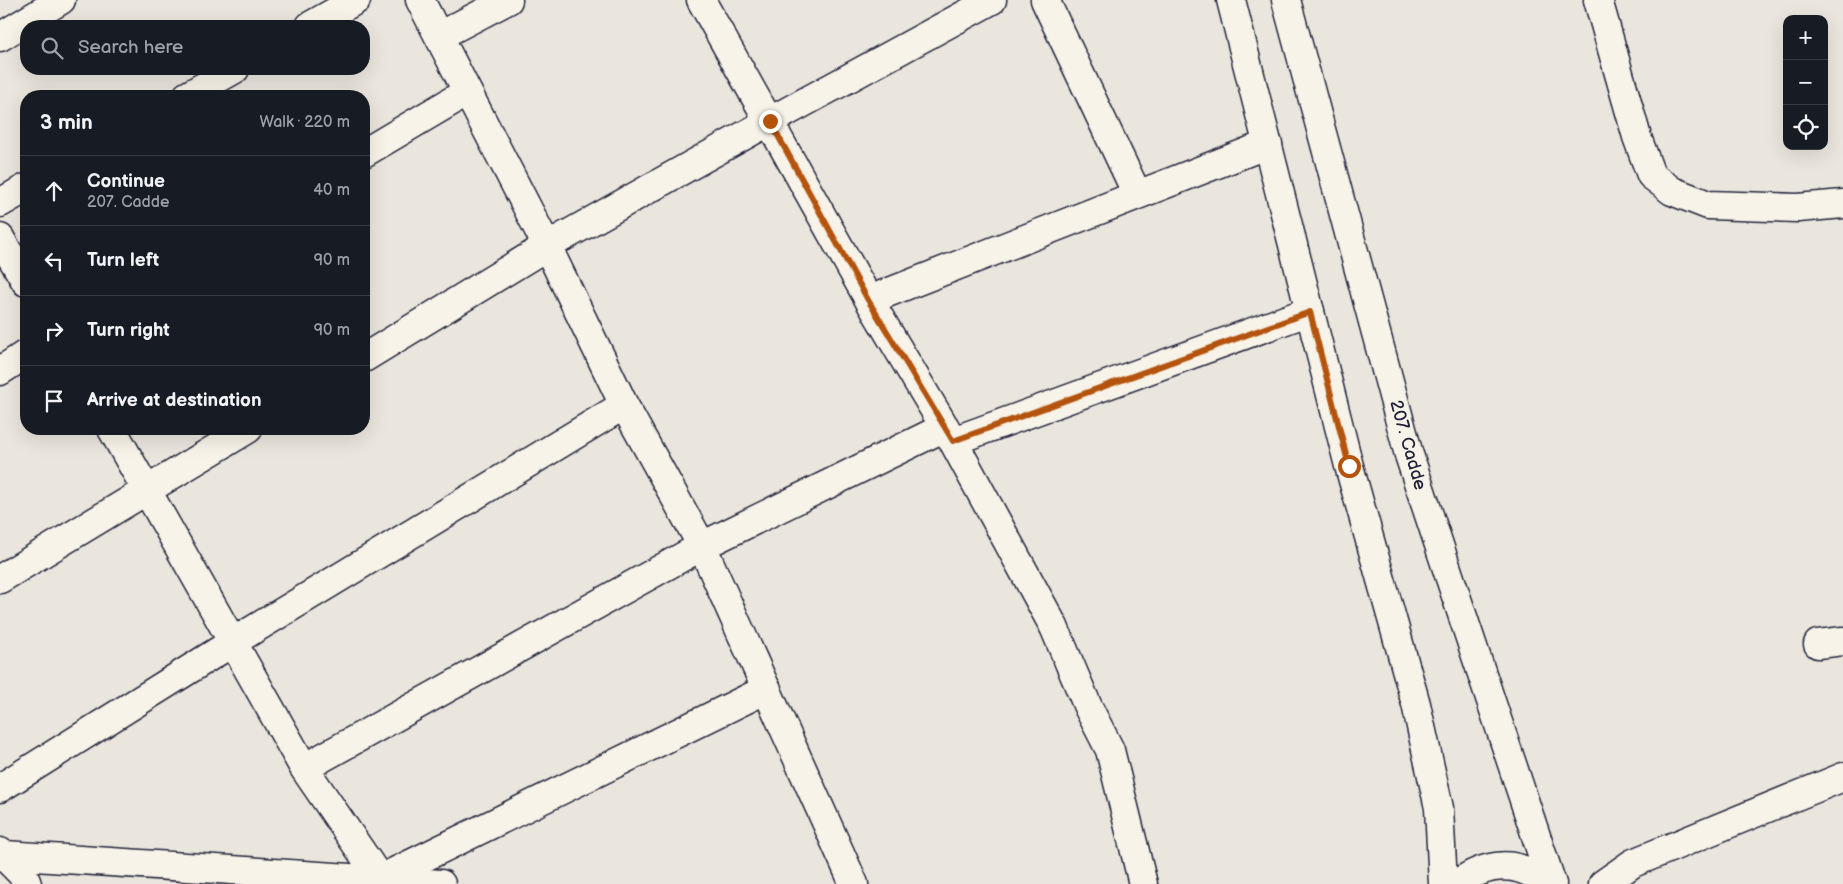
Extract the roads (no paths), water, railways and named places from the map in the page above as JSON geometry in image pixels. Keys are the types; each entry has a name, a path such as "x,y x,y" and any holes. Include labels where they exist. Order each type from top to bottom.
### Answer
{"street":[{"path":"28,20 61,0"},
{"path":"321,20 356,0"},
{"path":"420,0 547,246 624,405 702,546 854,884"},
{"path":"438,36 508,0"},
{"path":"701,0 868,300 949,434 1054,627 1088,707 1110,750 1143,884"},
{"path":"370,354 547,246 770,121 992,0"},
{"path":"1045,0 1137,194"},
{"path":"1231,0 1349,466 1416,704 1439,808 1443,884"},
{"name":"207. Cadde","path":"1286,0 1409,455 1552,884"},
{"path":"1598,0 1637,137 1651,175 1672,191 1708,205 1798,208 1843,204"},
{"path":"0,37 20,25"},
{"path":"198,90 224,75"},
{"path":"370,149 467,92"},
{"path":"868,300 1268,144"},
{"path":"0,203 20,191"},
{"path":"0,238 20,272"},
{"path":"304,768 702,546 949,434 1310,312"},
{"path":"0,371 20,358"},
{"path":"0,788 233,642 624,405"},
{"path":"115,435 304,768 380,879"},
{"path":"0,579 238,435"},
{"path":"380,879 767,689"},
{"path":"1603,884 1633,862 1843,777"},
{"path":"3,854 441,884"},
{"path":"3,854 24,876 27,884"},
{"path":"1457,884 1474,871 1496,866 1518,868 1538,876 1546,884"}]}
